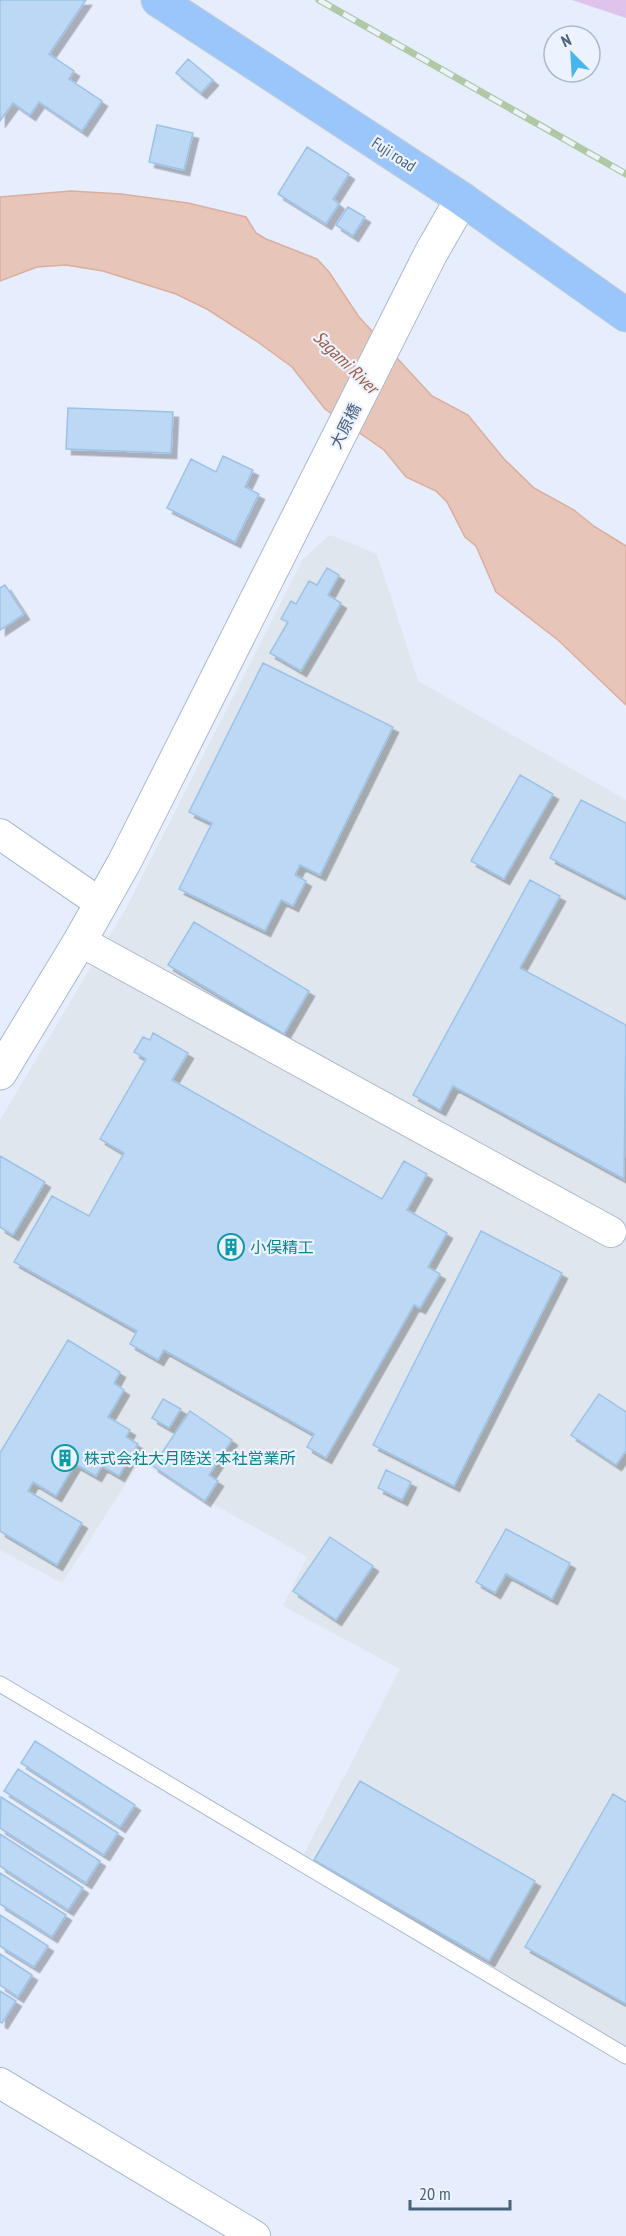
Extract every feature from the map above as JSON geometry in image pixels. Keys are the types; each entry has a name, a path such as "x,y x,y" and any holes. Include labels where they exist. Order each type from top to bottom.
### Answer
{"highway":[{"name":"Fuji road","path":"158,0 462,199 626,315"}],"street":[{"name":"大原橋","path":"0,1073 80,941 125,861 431,253 462,199"},
{"path":"0,834 100,903"},
{"path":"80,941 618,1237"},
{"path":"0,2083 255,2236"}],"lane":[{"path":"0,1684 626,2056"}],"shaded area":[{"path":"572,0 626,0 626,18"},
{"path":"330,535 377,554 418,681 626,800 626,2047 304,1854 400,1669 283,1606 307,1557 140,1462 62,1583 0,1550 0,1120 125,910 303,559"}],"water":[{"name":"Sagami River","path":"71,191 121,194 188,203 246,217 256,233 266,239 317,259 329,272 359,317 432,396 468,415 504,459 534,488 574,510 595,527 626,546 626,705 558,640 496,592 476,546 465,537 447,502 436,491 406,477 384,450 325,409 292,367 255,340 207,309 176,294 103,271 66,265 37,267 0,281 0,197"}],"building":[{"path":"0,0 86,0 49,54 74,71 69,79 102,101 82,131 39,102 30,115 13,103 0,121"},
{"path":"188,59 213,80 201,93 176,73"},
{"path":"157,125 193,133 184,170 149,162"},
{"path":"307,147 349,174 333,199 339,204 326,224 278,194"},
{"path":"348,207 365,217 353,236 336,225"},
{"path":"68,408 173,412 171,453 66,449"},
{"path":"223,456 253,470 245,487 259,494 235,542 167,508 191,459 216,472"},
{"path":"327,568 339,575 328,595 341,603 301,671 270,653 288,622 281,619 291,601 296,604 309,581 317,585"},
{"path":"5,585 24,614 0,630 0,588"},
{"path":"263,663 393,727 320,875 300,865 295,875 306,881 293,906 281,900 265,931 179,889 212,823 189,812"},
{"path":"520,775 553,794 504,879 471,861"},
{"path":"581,800 626,823 626,897 550,858"},
{"path":"530,880 560,896 520,968 626,1025 624,1179 453,1086 440,1110 413,1095"},
{"path":"194,922 309,991 284,1034 168,965"},
{"name":"小俣精工","path":"153,1033 188,1053 172,1080 382,1199 404,1161 427,1174 407,1210 447,1233 428,1267 440,1274 420,1308 414,1305 326,1458 307,1447 314,1434 164,1350 158,1360 130,1344 137,1331 14,1262 52,1196 89,1216 124,1153 100,1139 146,1059 134,1052 143,1037 150,1040"},
{"path":"0,1156 45,1182 13,1235 0,1227"},
{"path":"481,1231 562,1273 454,1486 373,1445"},
{"name":"株式会社大月陸送 本社営業所","path":"68,1340 120,1372 114,1383 124,1390 108,1417 130,1430 126,1437 138,1444 119,1476 102,1466 96,1476 75,1464 56,1496 33,1482 28,1491 82,1523 57,1565 0,1531 0,1453"},
{"path":"599,1394 626,1412 626,1451 616,1465 571,1435"},
{"path":"163,1399 181,1409 169,1428 152,1418"},
{"path":"190,1411 232,1440 209,1475 218,1481 205,1501 153,1466"},
{"path":"386,1470 411,1482 402,1500 378,1488"},
{"path":"506,1529 570,1563 552,1599 506,1574 495,1593 476,1582"},
{"path":"330,1537 373,1566 336,1620 293,1591"},
{"path":"35,1741 135,1805 120,1827 21,1763"},
{"path":"18,1769 118,1833 104,1855 4,1791"},
{"path":"360,1781 535,1881 489,1961 314,1860"},
{"path":"613,1794 626,1802 626,2004 525,1947"},
{"path":"1,1797 100,1861 86,1883 0,1828"},
{"path":"0,1834 83,1888 68,1910 0,1866"},
{"path":"0,1873 66,1915 52,1937 0,1904"},
{"path":"0,1915 48,1946 34,1967 0,1946"},
{"path":"0,1954 32,1975 18,1997 0,1985"},
{"path":"0,1991 16,2001 2,2023 0,2022"}],"railway":[{"path":"319,0 626,174"}],"place":[{"name":"小俣精工","path":"231,1247"},
{"name":"株式会社大月陸送 本社営業所","path":"65,1458"}]}
